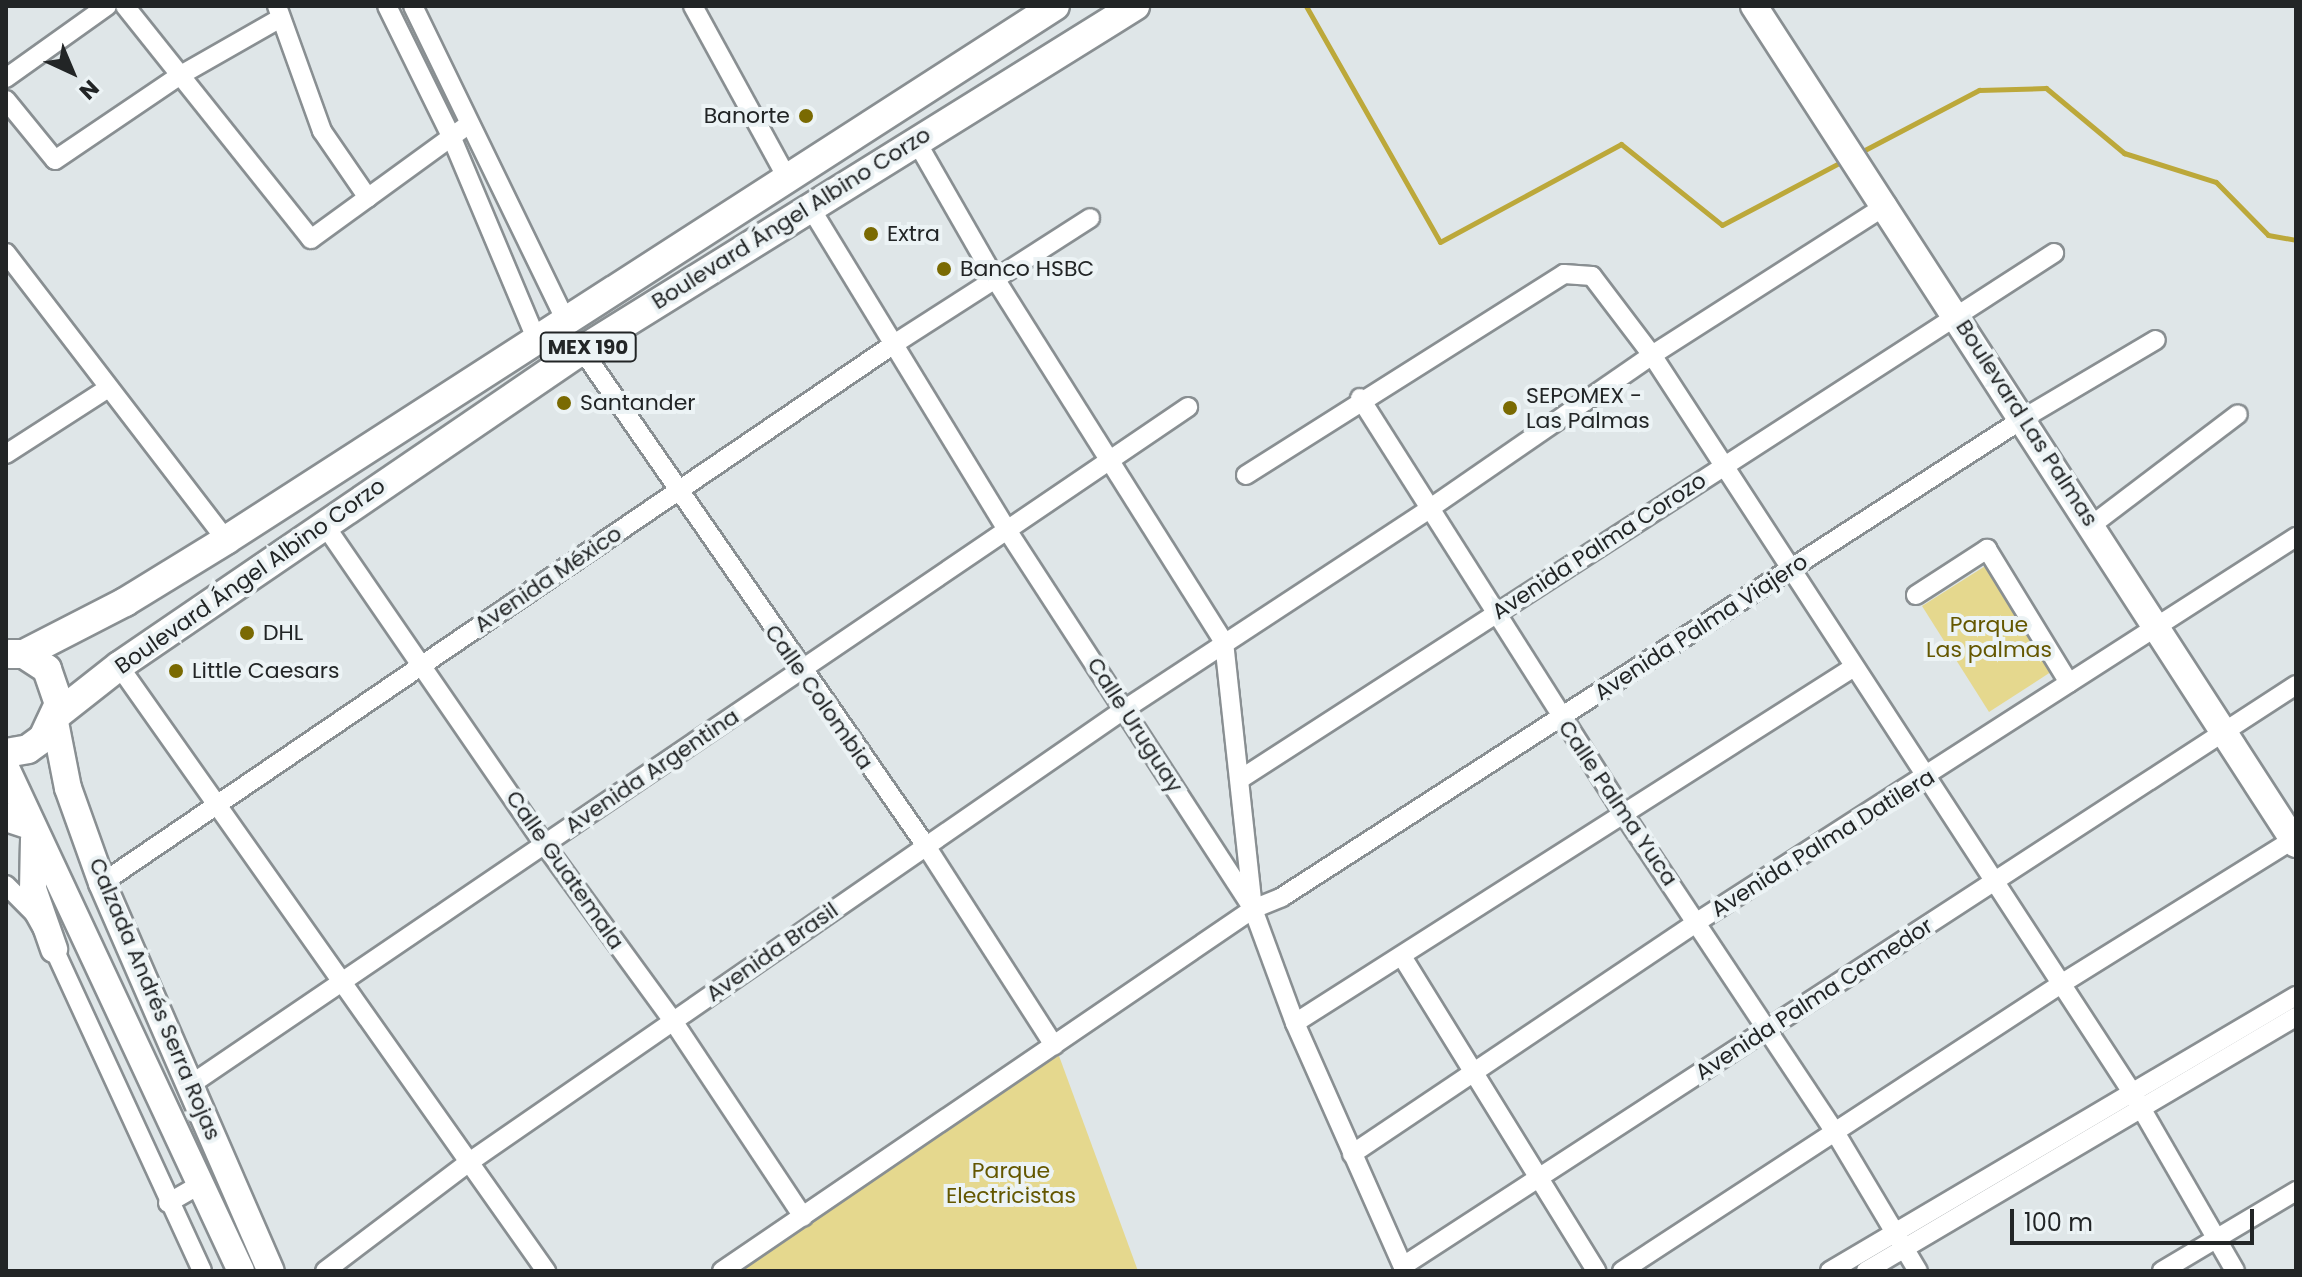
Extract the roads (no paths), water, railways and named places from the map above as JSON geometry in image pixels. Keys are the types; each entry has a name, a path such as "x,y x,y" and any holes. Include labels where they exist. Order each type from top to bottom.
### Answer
{"main road":[{"name":"Boulevard Ángel Albino Corzo","path":"12,652 125,602 226,540 714,221 1055,6"},
{"name":"Boulevard Ángel Albino Corzo","path":"56,718 119,666 582,350 915,139 1135,6"},
{"name":"Boulevard Las Palmas","path":"1754,6 1868,175 2295,840"},
{"path":"714,221 718,265"},
{"path":"684,241 706,250 718,265"},
{"name":"MEX 190","path":"6,753 28,749 56,718 56,685 47,669 12,652"},
{"name":"Calzada Andrés Serra Rojas","path":"56,718 68,788 102,883 193,1083 271,1271"},
{"name":"Calzada Andrés Serra Rojas","path":"6,768 23,826 241,1271"},
{"path":"23,826 33,889 54,949"},
{"path":"201,1184 229,1170"}],"street":[{"path":"6,78 107,6"},
{"path":"125,6 311,239 469,124"},
{"path":"387,6 451,136 536,338"},
{"path":"413,6 565,319"},
{"path":"693,6 786,176"},
{"path":"6,100 55,160 278,12 322,131 368,198"},
{"path":"915,139 994,277 1224,642 1242,778 1253,909"},
{"name":"Avenida Brasil","path":"325,1271 468,1163 1125,709 1429,509 1652,355 1887,205"},
{"name":"Calle Uruguay","path":"810,207 1007,530 1253,909 1295,1023 1404,1268"},
{"name":"Avenida México","path":"102,883 219,807 423,664 894,344 1090,218"},
{"path":"6,253 107,389 226,540"},
{"name":"Avenida Palma Corozo","path":"1242,778 2054,253"},
{"path":"1246,475 1360,398 1564,274 1592,276 1652,355 1927,778 1991,883 2137,1101 2235,1271"},
{"name":"Avenida Palma Viajero","path":"722,1271 1253,909 1282,897 2024,418 2156,340"},
{"name":"Calle Colombia","path":"582,350 800,671 926,846 1054,1045"},
{"path":"6,454 107,389"},
{"name":"Calle Palma Yuca","path":"1360,398 1494,614 1835,1132 1918,1271"},
{"name":"Avenida Argentina","path":"193,1083 1188,407"},
{"path":"2092,525 2238,414"},
{"name":"Calle Guatemala","path":"324,524 544,844 673,1021 803,1217"},
{"name":"Avenida Palma Datilera","path":"1352,1154 1697,922 1927,778 2296,537"},
{"path":"1916,595 1987,549 2069,683"},
{"path":"119,666 546,1271"},
{"path":"1295,1023 1403,958 1623,813 1854,667"},
{"name":"Avenida Palma Camedor","path":"1404,1268 2296,685"},
{"path":"1622,1271 2061,984 2295,840"},
{"path":"6,885 34,913 54,949 168,1203 202,1271"},
{"path":"1403,958 1470,1075 1596,1271"},
{"path":"2137,1101 2296,996"},
{"path":"1830,1271 1899,1240 2137,1101 2296,1017"},
{"path":"168,1203 201,1184"},
{"path":"2162,1271 2296,1191"},
{"path":"1866,1271 1899,1240"}],"waterway":[{"path":"1306,6 1440,242 1621,144 1722,225 1843,161"},
{"path":"1859,153 1979,90 2046,88 2124,153 2216,182 2268,235 2296,240"}],"place":[{"name":"Banorte","path":"806,116"},
{"name":"Extra","path":"871,234"},
{"name":"Banco HSBC","path":"944,269"},
{"name":"Santander","path":"564,403"},
{"name":"SEPOMEX - Las Palmas","path":"1510,408"},
{"name":"DHL","path":"247,633"},
{"name":"Little Caesars","path":"176,671"}],"park label":[{"name":"Parque Las palmas","path":"1989,636"},
{"name":"Parque Electricistas","path":"1011,1182"}]}
